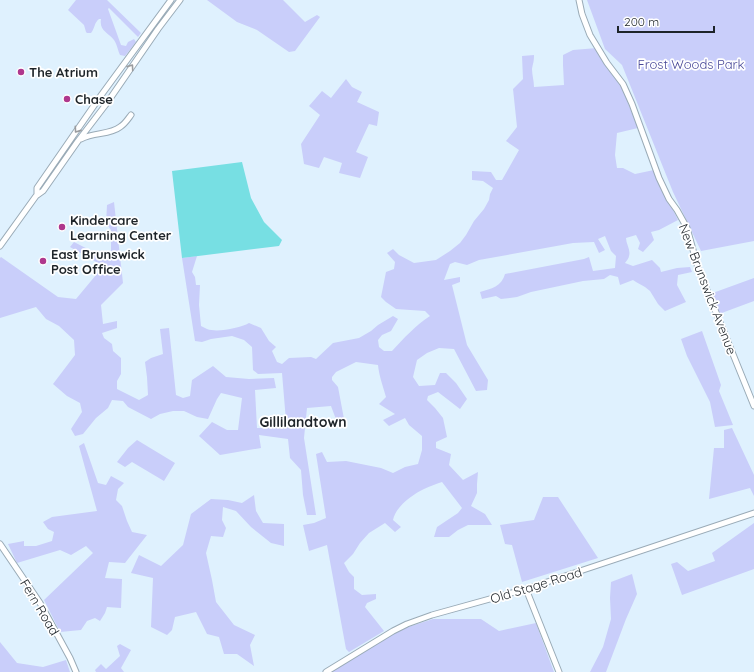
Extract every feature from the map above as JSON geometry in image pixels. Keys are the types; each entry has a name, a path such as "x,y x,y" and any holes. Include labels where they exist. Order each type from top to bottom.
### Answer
{"main road":[{"path":"37,195 37,188 45,176 170,0"},
{"path":"0,246 107,103 180,0"},
{"name":"New Brunswick Avenue","path":"579,0 582,14 590,35 607,63 623,84 632,104 659,178 686,228 698,268 754,406"},
{"path":"78,140 90,135 120,128 131,115"},
{"name":"Old Stage Road","path":"326,672 407,624 432,615 526,589 754,512"},
{"name":"Fern Road","path":"0,544 40,603 76,672"},
{"path":"526,589 559,672"}],"green space":[{"path":"76,0 107,0 141,33 138,37 109,8 108,9 121,45 126,46 128,42 134,39 136,42 125,56 120,55 116,43 101,26 101,19 96,22 91,33 86,32 84,25 68,10"},
{"path":"207,0 283,0 305,22 317,15 320,17 295,51 289,52 257,30 237,22"},
{"name":"Frost Woods Park","path":"587,0 754,0 754,241 701,251 673,192 622,65 605,49"},
{"path":"597,48 620,83 638,128 617,133 615,155 617,168 623,168 635,174 654,170 678,220 659,230 651,232 654,240 643,252 638,249 640,243 636,235 626,238 629,249 629,258 625,263 633,266 652,260 660,268 661,272 677,268 690,267 692,272 678,275 677,285 686,302 665,311 658,304 650,291 645,287 633,280 620,285 618,277 610,275 604,279 583,281 531,292 517,297 501,299 496,296 482,299 480,292 499,284 504,278 505,274 589,257 593,271 615,268 616,256 611,251 605,236 598,239 605,250 599,253 594,242 573,243 479,260 467,265 455,262 450,264 444,280 460,277 460,282 452,285 467,345 488,380 487,390 476,391 454,349 439,348 427,353 417,360 413,377 419,386 435,385 440,373 446,373 456,383 467,399 460,409 438,392 428,396 427,400 443,418 447,437 436,442 436,448 451,454 449,465 463,480 478,472 477,493 471,506 485,514 492,525 468,525 449,537 434,537 437,527 458,513 462,508 442,482 419,491 397,510 393,520 401,527 395,532 385,523 369,533 344,563 354,577 354,589 362,595 376,594 376,599 367,603 365,607 384,631 349,652 346,649 327,545 309,551 303,525 314,523 326,518 316,454 322,452 327,462 346,461 381,468 393,473 405,467 418,464 422,450 422,436 409,425 405,418 389,426 383,420 395,414 379,404 386,397 378,365 356,362 336,372 332,377 332,380 338,387 344,419 337,422 331,406 307,408 304,438 316,515 307,515 303,495 301,470 290,458 288,439 259,435 261,448 220,455 199,436 212,422 227,430 238,430 242,398 221,393 208,419 197,417 184,411 173,411 160,414 151,419 128,407 123,401 112,400 108,408 96,418 83,434 75,436 71,429 82,412 80,403 67,396 53,384 75,355 74,340 59,326 46,319 36,307 0,318 0,258 1,257 58,297 76,299 101,269 98,263 70,247 74,242 111,261 111,230 106,223 107,205 114,202 123,283 101,305 103,324 117,321 117,328 102,333 104,338 112,344 113,351 121,358 121,374 117,381 117,389 139,400 148,395 145,362 151,358 163,354 160,329 169,328 176,395 183,398 190,396 192,380 213,366 226,377 249,379 274,378 276,388 255,390 257,428 265,428 276,422 286,421 282,373 258,374 253,370 252,347 244,340 232,336 202,342 195,341 182,258 197,256 192,272 195,277 196,285 200,285 199,305 201,326 211,330 222,330 249,323 261,328 269,341 276,347 272,351 277,362 282,364 289,358 311,357 316,359 333,343 359,338 393,316 398,319 391,331 382,335 378,340 379,347 384,351 392,351 405,337 430,316 425,311 396,309 381,297 386,272 394,269 395,262 387,253 393,249 399,255 414,263 436,260 460,243 474,221 484,209 493,188 483,181 472,180 472,171 491,172 496,180 502,180 519,150 506,141 517,127 513,89 523,79 522,56 534,55 532,69 534,87 564,85 563,55 573,50"},
{"path":"346,79 352,87 362,92 357,102 379,112 377,126 369,124 356,152 368,157 360,178 339,173 342,163 324,157 319,168 304,164 301,144 320,115 309,106 322,91 331,98"},
{"path":"754,278 754,301 719,314 710,294"},
{"path":"702,331 721,385 719,391 733,425 715,427 710,402 687,356 681,339"},
{"path":"732,428 754,475 754,496 750,488 709,499 714,448 724,448 724,430"},
{"path":"137,440 175,463 164,481 132,462 125,467 117,462 128,448"},
{"path":"84,443 98,483 106,485 111,476 124,483 118,489 116,500 122,506 132,532 147,535 125,563 109,562 105,578 122,579 121,608 107,607 100,621 95,618 87,621 81,630 60,632 44,600 93,553 86,546 71,555 60,550 17,563 8,544 24,541 24,546 36,546 52,541 54,532 48,529 43,522 52,517 97,511 79,446"},
{"path":"254,495 256,511 263,523 284,524 284,546 271,543 251,527 236,511 223,507 222,520 226,528 223,537 211,536 206,553 216,602 234,625 255,635 250,645 254,666 237,654 224,654 219,637 207,634 196,612 175,617 172,630 167,635 151,627 153,578 131,573 139,555 161,566 183,545 191,514 211,499 242,503"},
{"path":"543,497 558,497 598,558 522,582 512,545 505,544 500,525 534,520"},
{"path":"754,523 754,569 682,595 671,564 677,562 688,571 715,561 712,553"},
{"path":"632,574 637,594 606,672 590,672 603,647 611,619 611,582"},
{"path":"433,619 481,619 499,631 536,623 554,672 331,672 402,629"},
{"path":"0,642 17,663 43,667 66,660 70,672 0,672"},
{"path":"120,644 131,650 121,668 124,672 96,672 95,670 101,664 106,669 120,656 117,646"}],"shaded area":[{"path":"242,162 251,198 264,222 282,240 279,246 182,258 172,171"}],"place":[{"name":"The Atrium","path":"21,72"},
{"name":"Chase","path":"67,99"},
{"name":"Kindercare Learning Center","path":"62,227"},
{"name":"East Brunswick Post Office","path":"43,261"}],"district":[{"name":"Gillilandtown","path":"303,422"}]}
